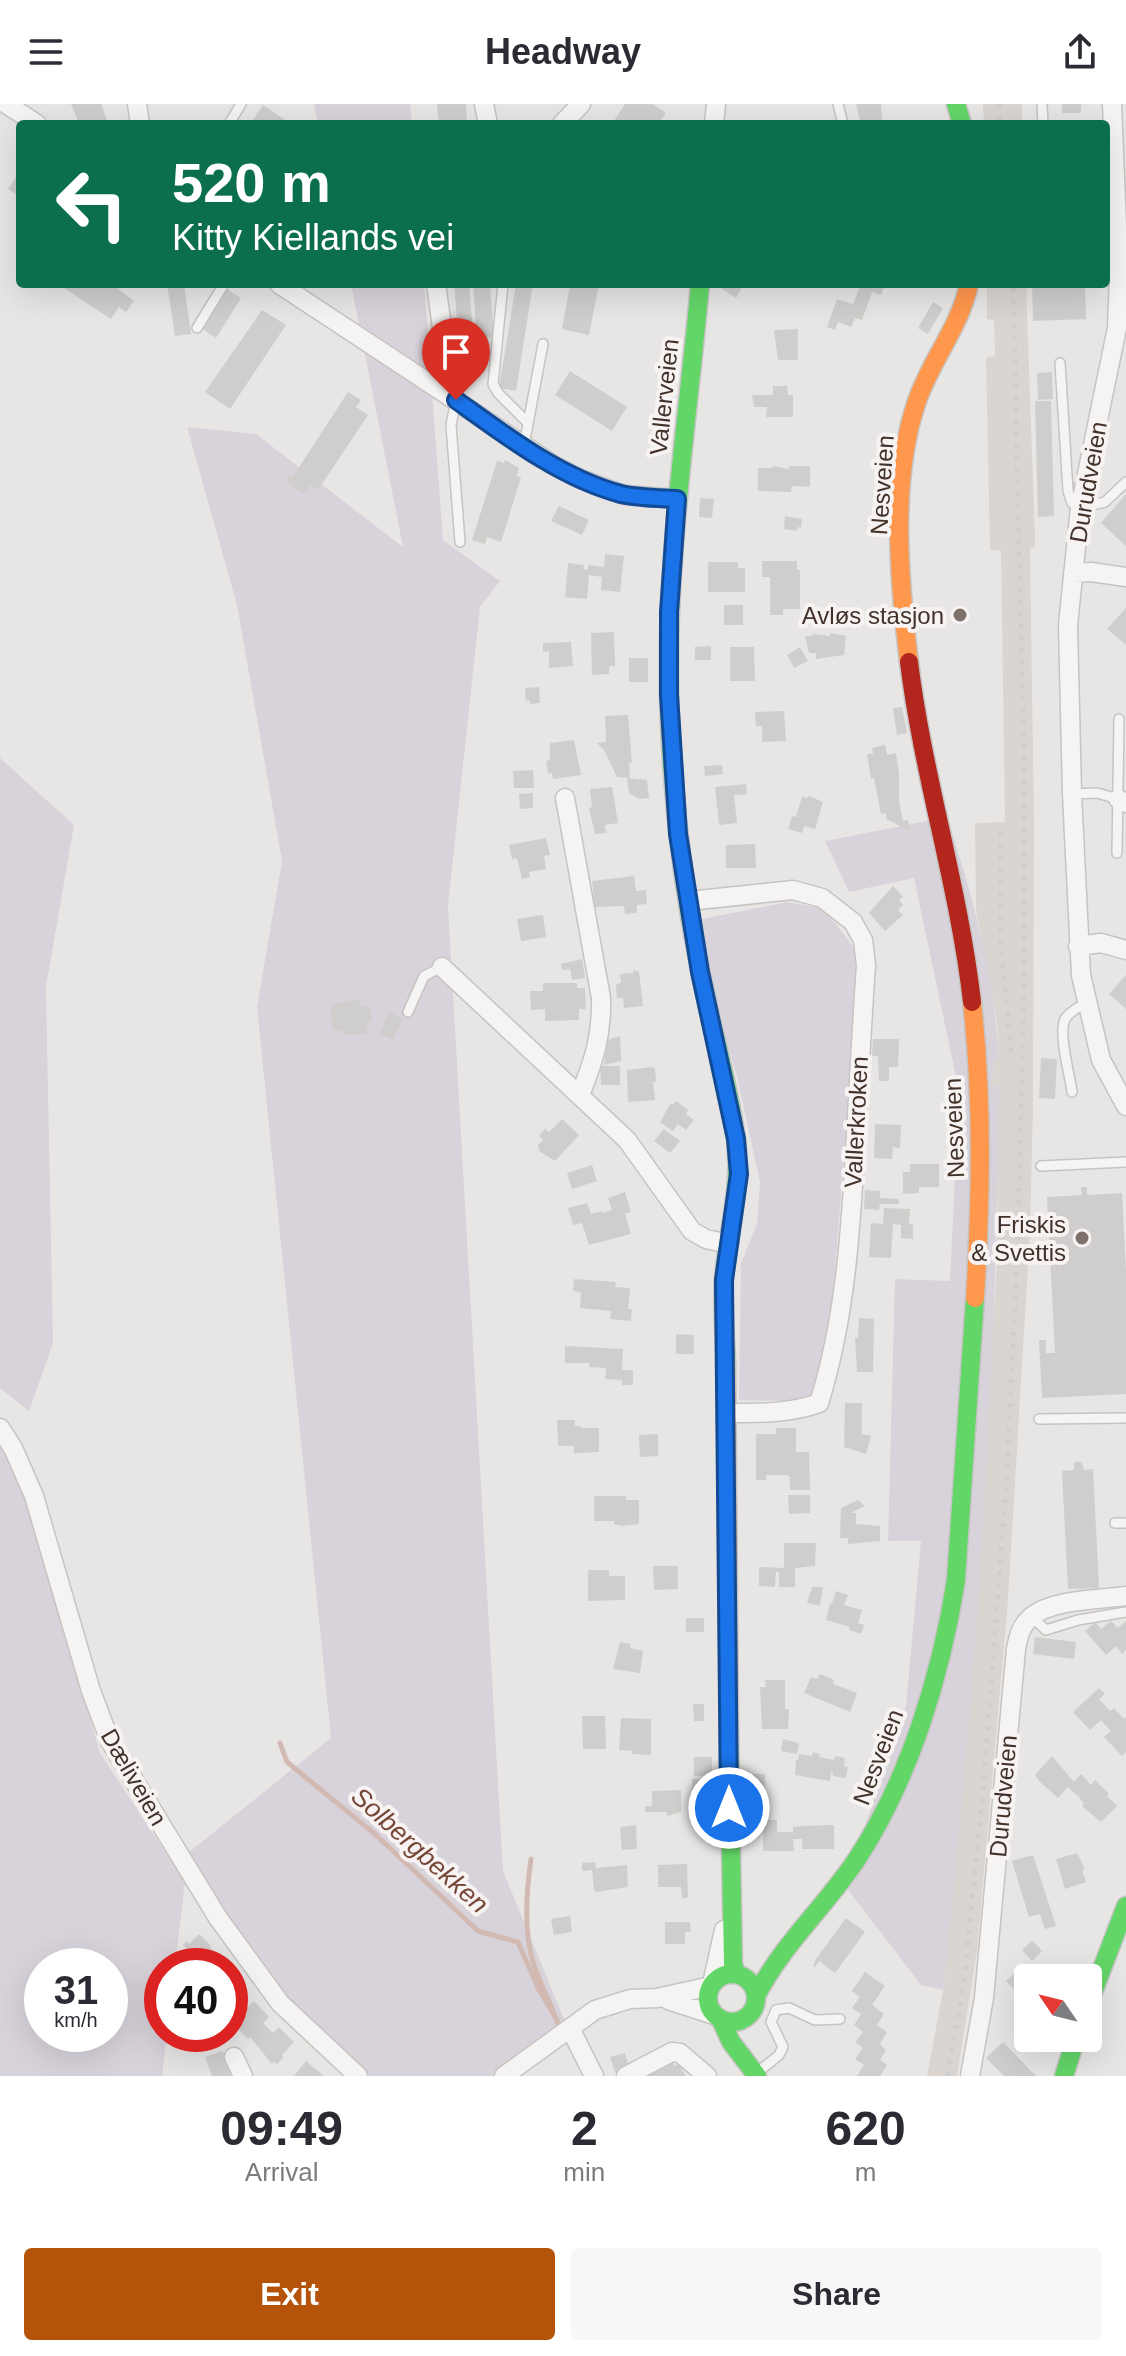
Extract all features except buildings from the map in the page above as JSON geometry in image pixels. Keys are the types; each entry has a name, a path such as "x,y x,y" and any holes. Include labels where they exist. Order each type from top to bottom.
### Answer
{"street":[{"path":"6,104 31,120"},
{"path":"566,120 581,104"},
{"name":"Durudveien","path":"1112,104 1110,167 1123,276 1115,337 1080,508 1068,625 1078,946 1086,1003 1101,1060 1126,1106"},
{"path":"285,288 555,466 624,495 677,499"},
{"path":"437,288 446,356"},
{"name":"Vallerveien","path":"700,288 690,402 677,499 669,612 669,695 678,834 709,1021 736,1139 739,1174 724,1280 730,1900 733,1964 737,1974"},
{"name":"Nesveien","path":"756,1996 763,1980 787,1946 858,1857 897,1782 938,1660 958,1569 961,1480 979,1229 981,1139 974,1016 963,934 911,673 903,618 901,564 905,463 911,425 918,398 963,308 968,288"},
{"name":"Durudveien","path":"1073,573 1126,577"},
{"path":"565,798 601,998 602,1026 597,1050 580,1095"},
{"name":"Vallerkroken","path":"689,901 793,890 822,898 853,922 863,940 866,965 853,1188 844,1283 836,1343 819,1403 776,1413 727,1413"},
{"path":"1078,946 1101,943 1126,950"},
{"path":"442,967 627,1140 692,1231 706,1239 729,1244"},
{"name":"Dæliveien","path":"0,1428 13,1448 34,1496 91,1691 110,1741 218,1918 280,2003 358,2076"},
{"path":"1032,1617 1056,1605 1126,1596"},
{"name":"Durudveien","path":"970,2076 984,1998 1016,1649 1020,1633 1032,1617"},
{"name":"Vallerveien","path":"712,1985 730,1900"},
{"path":"1102,1969 1126,1906"},
{"name":"Nesveien","path":"737,1974 787,1946"},
{"path":"504,2076 595,2010 630,1999 657,1998 712,1985 727,1974 737,1974 753,1986 756,1996 752,2012 746,2018 729,2022 683,2003 657,1998"},
{"path":"712,1985 708,1995 709,2006 753,2071"},
{"path":"746,2018 753,2071"},
{"path":"570,2028 594,2076"},
{"path":"626,2076 672,2052 680,2053 707,2076"},
{"path":"1064,2076 1072,2052"},
{"path":"234,2057 243,2076"}],"lane":[{"path":"197,328 222,288"},
{"path":"503,288 493,384 528,423"},
{"path":"524,445 543,344"},
{"path":"1060,363 1068,491 1072,503 1080,508 1105,502 1126,482"},
{"path":"456,400 451,425 460,542"},
{"path":"1117,853 1122,801 1119,719"},
{"path":"1072,794 1097,793 1122,801"},
{"path":"408,1012 424,976 442,967"},
{"path":"1072,1092 1064,1021 1086,1003"},
{"path":"1041,1166 1126,1162"},
{"path":"1039,1419 1126,1418"},
{"path":"1115,1523 1126,1523"},
{"path":"1032,1617 1046,1630 1054,1630 1078,1620 1126,1612"},
{"path":"753,2071 779,2055 783,2047 771,2022 776,2010 789,2008 815,2020 840,2019"}],"shaded area":[{"path":"314,104 410,104 412,120 317,120"},
{"path":"983,104 1022,104 1022,120 984,120"},
{"path":"352,288 424,288 443,540 500,581 480,607 448,906 503,1871 564,2019 496,2076 366,2076 331,2050 264,1971 188,1853 331,1738 257,1007 282,861 237,605 187,427 256,434 403,547"},
{"path":"987,288 1026,288 1035,537 1035,547 1030,548 1034,820 1030,1232 1008,1600 977,1951 957,2076 927,2076 943,1990 968,1727 997,1260 998,1087 992,1086 994,1062 999,1061 997,1022 976,910 975,823 1005,822 1001,551 990,550 986,358 995,356 994,320 987,319"},
{"path":"0,758 74,825 46,987 53,1343 29,1411 0,1388"},
{"path":"947,817 974,908 993,997 999,1061 994,1062 992,1086 999,1087 994,1313 982,1539 965,1765 943,1990 921,1985 836,1874 859,1843 906,1706 921,1541 888,1541 895,1279 950,1281 959,1091 914,878 849,892 825,841"},
{"path":"788,902 824,909 855,949 856,1002 829,1349 813,1394 788,1401 739,1400 741,1263 757,1224 760,1182 737,1076 706,974 697,920"},
{"path":"0,1446 28,1502 100,1753 185,1882 177,1948 144,1948 144,2052 165,2052 162,2076 0,2076"}],"waterway":[{"name":"Solbergbekken","path":"280,1743 287,1762 376,1835 478,1931 518,1942 539,1990 557,2020"},
{"name":"Solbergbekken","path":"531,1859 527,1899 528,1939 537,1973 560,2030"}],"railway":[{"path":"999,104 999,120"},
{"path":"947,2076 964,1982 984,1778 1007,1474 1018,1234 1024,970 1024,767 1013,288"},
{"path":"1001,832 1001,949 1012,1058"}],"traffic: fast":[{"path":"956,104 961,120"},
{"path":"700,288 674,539 669,693 675,799 688,905 736,1140 736,1192 723,1289 726,1363"},
{"path":"756,1996 778,1960 857,1859 876,1828 921,1725 942,1652 956,1580 975,1298"},
{"path":"729,1737 733,1964 736,1974"},
{"path":"1102,1969 1126,1906"},
{"path":"732,1974 749,1981 756,1998 749,2015 732,2022 715,2015 708,1998 715,1981 732,1974"},
{"path":"721,2020 731,2042 757,2076"},
{"path":"1064,2076 1072,2052"}],"traffic: slow":[{"path":"909,662 899,530 908,431 917,401 959,315 968,288"},
{"path":"972,1002 980,1150 975,1298"},
{"path":"726,1363 729,1737"}],"traffic: jam":[{"path":"909,662 923,747 959,916 972,1002"}],"place":[{"name":"Avløs stasjon","path":"960,615"},
{"name":"Friskis & Svettis","path":"1082,1238"}],"route":[{"path":"456,400 578,478 624,495 677,499 669,612 669,695 678,834 709,1021 736,1139 739,1174 724,1280 729,1808"}]}
